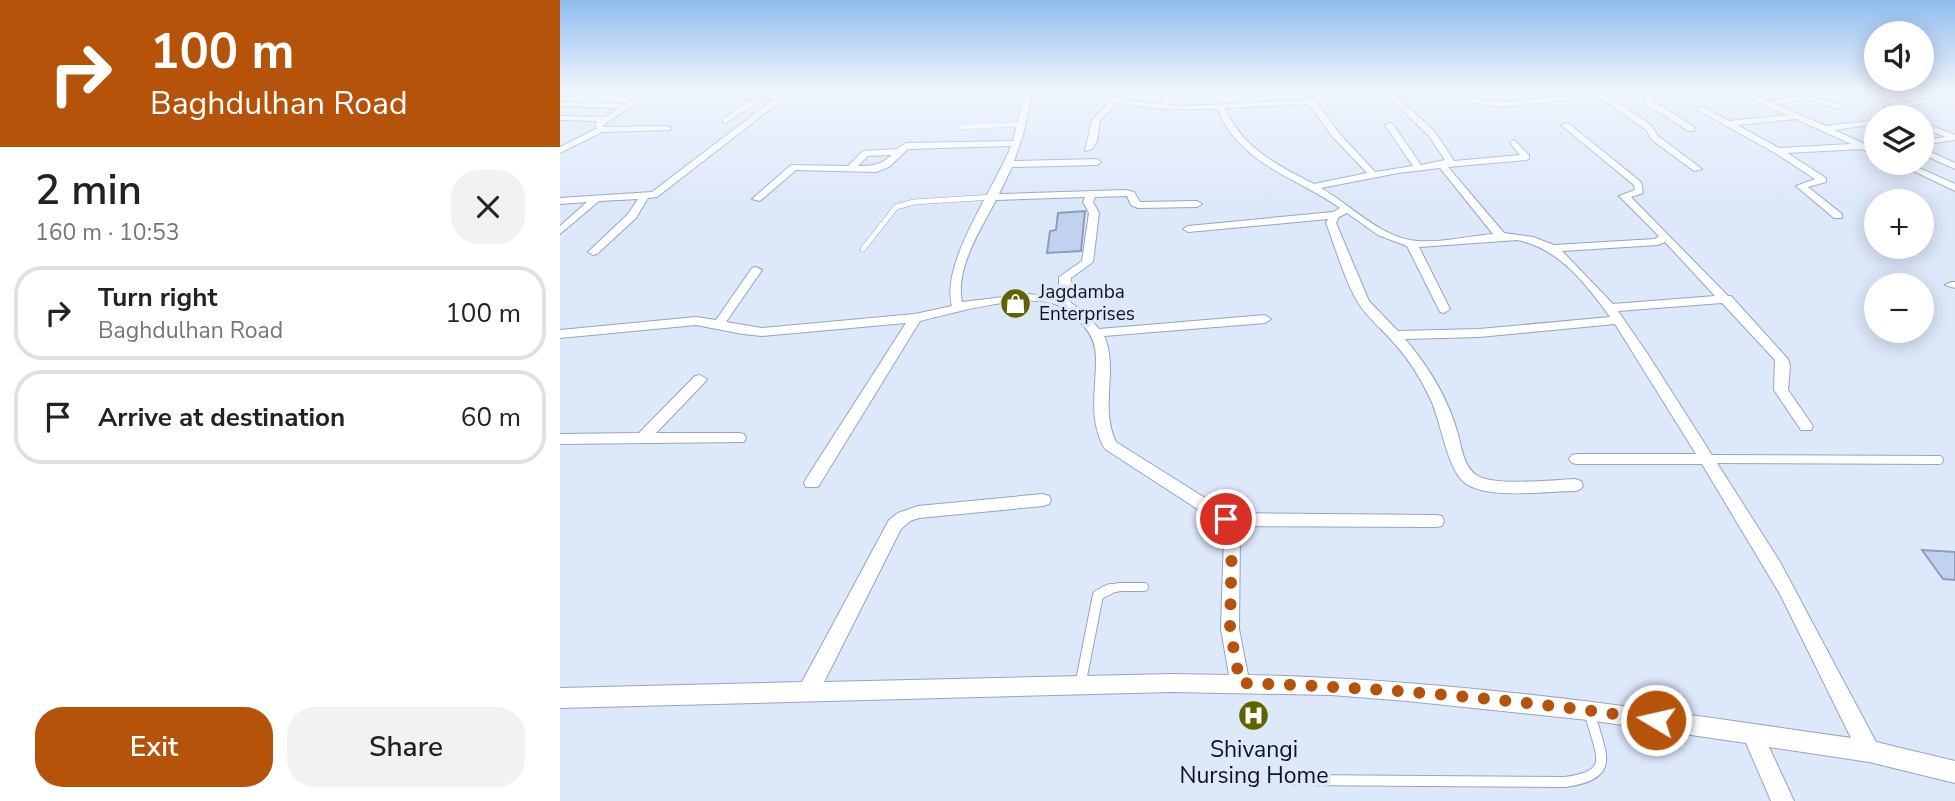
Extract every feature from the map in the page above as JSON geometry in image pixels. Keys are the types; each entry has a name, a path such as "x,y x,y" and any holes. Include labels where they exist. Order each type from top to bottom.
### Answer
{"street":[{"path":"560,201 654,195 667,188 744,127"},
{"path":"966,306 957,305 953,290 967,246 1009,164 1020,127"},
{"path":"1088,149 1093,141 1095,127"},
{"path":"1231,127 1249,148 1269,164 1312,187 1342,212 1412,244 1433,244 1500,235 1528,238 1551,248 1616,314 1787,590 1869,751"},
{"path":"1330,127 1373,175"},
{"path":"1391,127 1418,167"},
{"path":"1425,127 1448,156 1450,161 1444,165"},
{"path":"1568,127 1638,184 1640,191 1624,196 1727,299 1781,359 1781,390 1806,426"},
{"path":"1648,127 1655,138 1697,169"},
{"path":"1733,127 1778,151 1823,180 1801,186 1838,216"},
{"path":"1821,127 1864,146"},
{"path":"1825,129 1835,127"},
{"path":"560,150 600,130 667,128"},
{"path":"1934,129 1955,138"},
{"path":"1934,141 1955,138"},
{"path":"757,199 794,167 882,167 901,148 913,145 1016,143"},
{"path":"1312,187 1418,167 1526,157 1514,143"},
{"path":"1778,151 1864,149"},
{"path":"851,168 866,153 898,152"},
{"path":"1934,156 1955,166"},
{"path":"1009,164 1097,162"},
{"path":"1444,165 1500,235"},
{"path":"1927,175 1955,188"},
{"path":"1065,301 1065,277 1087,262 1094,213 1088,202 1091,194"},
{"path":"993,197 1130,194 1134,204 1138,205 1197,204"},
{"path":"593,252 632,216 644,197"},
{"path":"560,231 596,199"},
{"path":"1188,229 1342,212"},
{"path":"1342,212 1331,223 1363,301 1410,354 1437,400 1461,468 1469,479 1479,484 1575,485"},
{"path":"1551,248 1658,242 1665,236"},
{"path":"1412,244 1444,309"},
{"path":"719,324 756,270"},
{"path":"560,334 696,321 719,324 745,332 915,318 966,306 1040,297 1065,301 1097,333 1103,353 1100,417 1102,432 1110,445 1226,519 1279,517 1436,521"},
{"path":"1395,335 1479,333 1727,299"},
{"path":"812,483 915,318"},
{"path":"1097,333 1265,319"},
{"path":"642,439 701,379"},
{"path":"560,439 739,438"},
{"path":"1577,460 1706,458"},
{"path":"808,692 895,525 904,517 918,512 1043,500"},
{"path":"1226,519 1232,535 1230,629 1240,683"},
{"path":"560,698 1240,683 1407,691 1588,710 1869,751 1955,772"},
{"path":"1753,736 1783,801"}],"lane":[{"path":"863,249 896,207 914,202 993,197"},
{"path":"1706,458 1939,460"},
{"path":"1080,686 1098,596 1104,590 1114,588 1144,587"},
{"path":"1296,780 1565,782 1588,779 1599,771 1602,760 1588,710"}],"building":[{"path":"1085,211 1081,251 1047,253 1050,231 1056,230 1058,213"},
{"path":"1922,550 1955,552 1955,580 1943,579"}],"place":[{"name":"Jagdamba Enterprises","path":"1016,303"},
{"name":"Shivangi Nursing Home","path":"1254,715"}],"route":[{"path":"1226,519 1232,535 1230,629 1240,683 1407,691 1656,720"}]}
